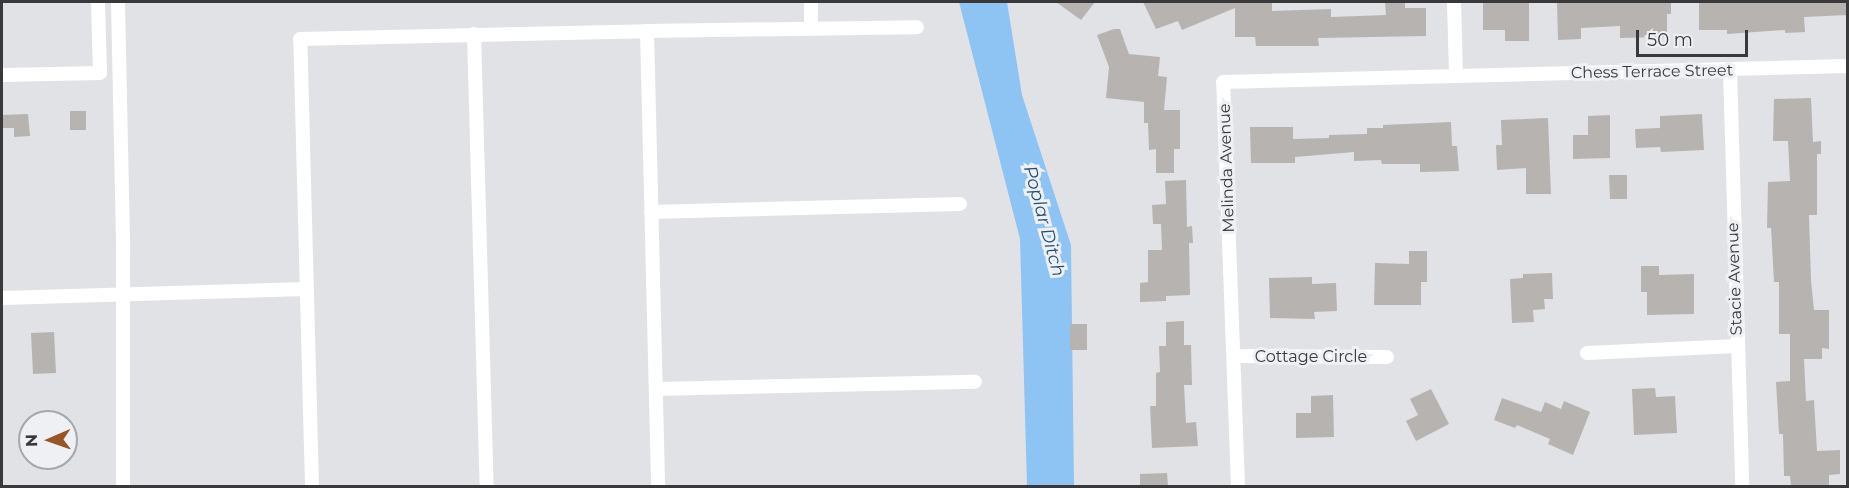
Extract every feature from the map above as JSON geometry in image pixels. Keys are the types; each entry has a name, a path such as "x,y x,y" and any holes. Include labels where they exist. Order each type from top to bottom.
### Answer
{"street":[{"path":"2,75 100,73 98,2"},
{"path":"118,2 123,486"},
{"path":"811,2 811,28"},
{"path":"1454,2 1456,75"},
{"path":"312,486 300,39 917,27"},
{"path":"647,31 658,486"},
{"path":"474,34 487,486"},
{"name":"Chess Terrace Street","path":"1456,75 1730,71 1848,66"},
{"name":"Stacie Avenue","path":"1730,71 1742,486"},
{"name":"Melinda Avenue","path":"1238,486 1223,82 1456,75"},
{"path":"651,212 960,204"},
{"path":"2,298 306,289"},
{"path":"1587,353 1737,346"},
{"name":"Cottage Circle","path":"1234,356 1387,357"},
{"path":"656,389 975,382"}],"water":[{"name":"Poplar Ditch","path":"959,2 1007,2 1022,95 1071,245 1074,486 1027,486 1020,239"}],"building":[{"path":"1056,2 1095,2 1081,20"},
{"path":"1143,2 1272,2 1272,11 1331,9 1331,17 1386,15 1385,2 1405,2 1405,8 1426,8 1426,36 1318,38 1319,46 1256,46 1255,37 1235,37 1235,8 1182,30 1178,21 1156,29"},
{"path":"1483,2 1529,2 1529,41 1505,41 1505,30 1483,30"},
{"path":"1557,2 1671,2 1671,14 1667,14 1667,37 1620,38 1620,26 1581,28 1581,39 1558,40"},
{"path":"1699,2 1848,2 1848,15 1804,17 1805,32 1785,33 1785,30 1727,34 1727,30 1699,30"},
{"path":"1120,29 1129,54 1160,57 1158,76 1167,77 1164,110 1180,110 1180,149 1174,149 1174,173 1156,173 1156,149 1149,150 1148,123 1144,123 1144,102 1106,98 1109,67 1097,35"},
{"path":"1811,98 1813,142 1821,141 1821,154 1817,154 1817,215 1809,215 1811,280 1814,310 1829,310 1829,349 1822,348 1822,359 1804,359 1806,401 1814,400 1817,451 1840,450 1840,474 1829,475 1829,486 1791,486 1790,476 1784,476 1783,434 1779,434 1776,382 1790,381 1790,334 1779,334 1779,282 1774,282 1771,228 1767,228 1768,182 1790,181 1788,141 1773,141 1774,99"},
{"path":"70,111 86,111 86,130 70,130"},
{"path":"28,114 30,136 14,137 14,128 2,128 2,115"},
{"path":"1702,114 1704,150 1661,152 1660,147 1636,148 1635,129 1660,128 1660,116"},
{"path":"1610,115 1610,158 1573,159 1573,135 1588,135 1588,116"},
{"path":"1548,118 1551,194 1526,194 1526,168 1497,170 1496,145 1502,145 1501,120"},
{"path":"1451,122 1452,146 1457,146 1459,171 1420,172 1420,164 1382,164 1381,160 1354,161 1354,152 1295,157 1295,163 1251,163 1250,127 1293,127 1293,139 1367,134 1367,128 1383,128 1383,125"},
{"path":"1609,175 1627,175 1627,199 1610,199"},
{"path":"1186,180 1187,227 1192,226 1193,243 1189,243 1190,295 1166,296 1166,301 1140,302 1140,283 1148,282 1148,250 1162,250 1161,224 1153,224 1152,205 1166,204 1165,181"},
{"path":"1409,251 1427,251 1427,282 1421,282 1421,305 1374,305 1375,263 1409,264"},
{"path":"1641,266 1659,266 1659,275 1694,274 1694,314 1647,315 1647,292 1641,292"},
{"path":"1552,273 1553,299 1544,299 1545,309 1533,310 1534,322 1512,323 1510,279 1523,278 1523,274"},
{"path":"1312,277 1312,284 1336,283 1337,311 1314,312 1315,319 1270,318 1269,278"},
{"path":"1184,321 1184,345 1191,345 1192,385 1184,385 1186,423 1196,422 1198,446 1152,448 1150,406 1156,406 1156,373 1160,372 1159,346 1166,346 1166,322"},
{"path":"1070,324 1087,324 1087,350 1070,350"},
{"path":"54,332 56,373 33,374 31,333"},
{"path":"1655,388 1656,397 1675,396 1677,433 1634,435 1632,389"},
{"path":"1431,389 1449,424 1416,441 1406,421 1418,415 1410,399"},
{"path":"1333,395 1334,437 1296,438 1296,413 1311,413 1311,396"},
{"path":"1502,398 1541,412 1545,402 1561,409 1564,401 1590,412 1573,455 1548,444 1550,439 1517,425 1515,428 1494,420"},
{"path":"1167,473 1168,486 1140,486 1140,474"}]}
